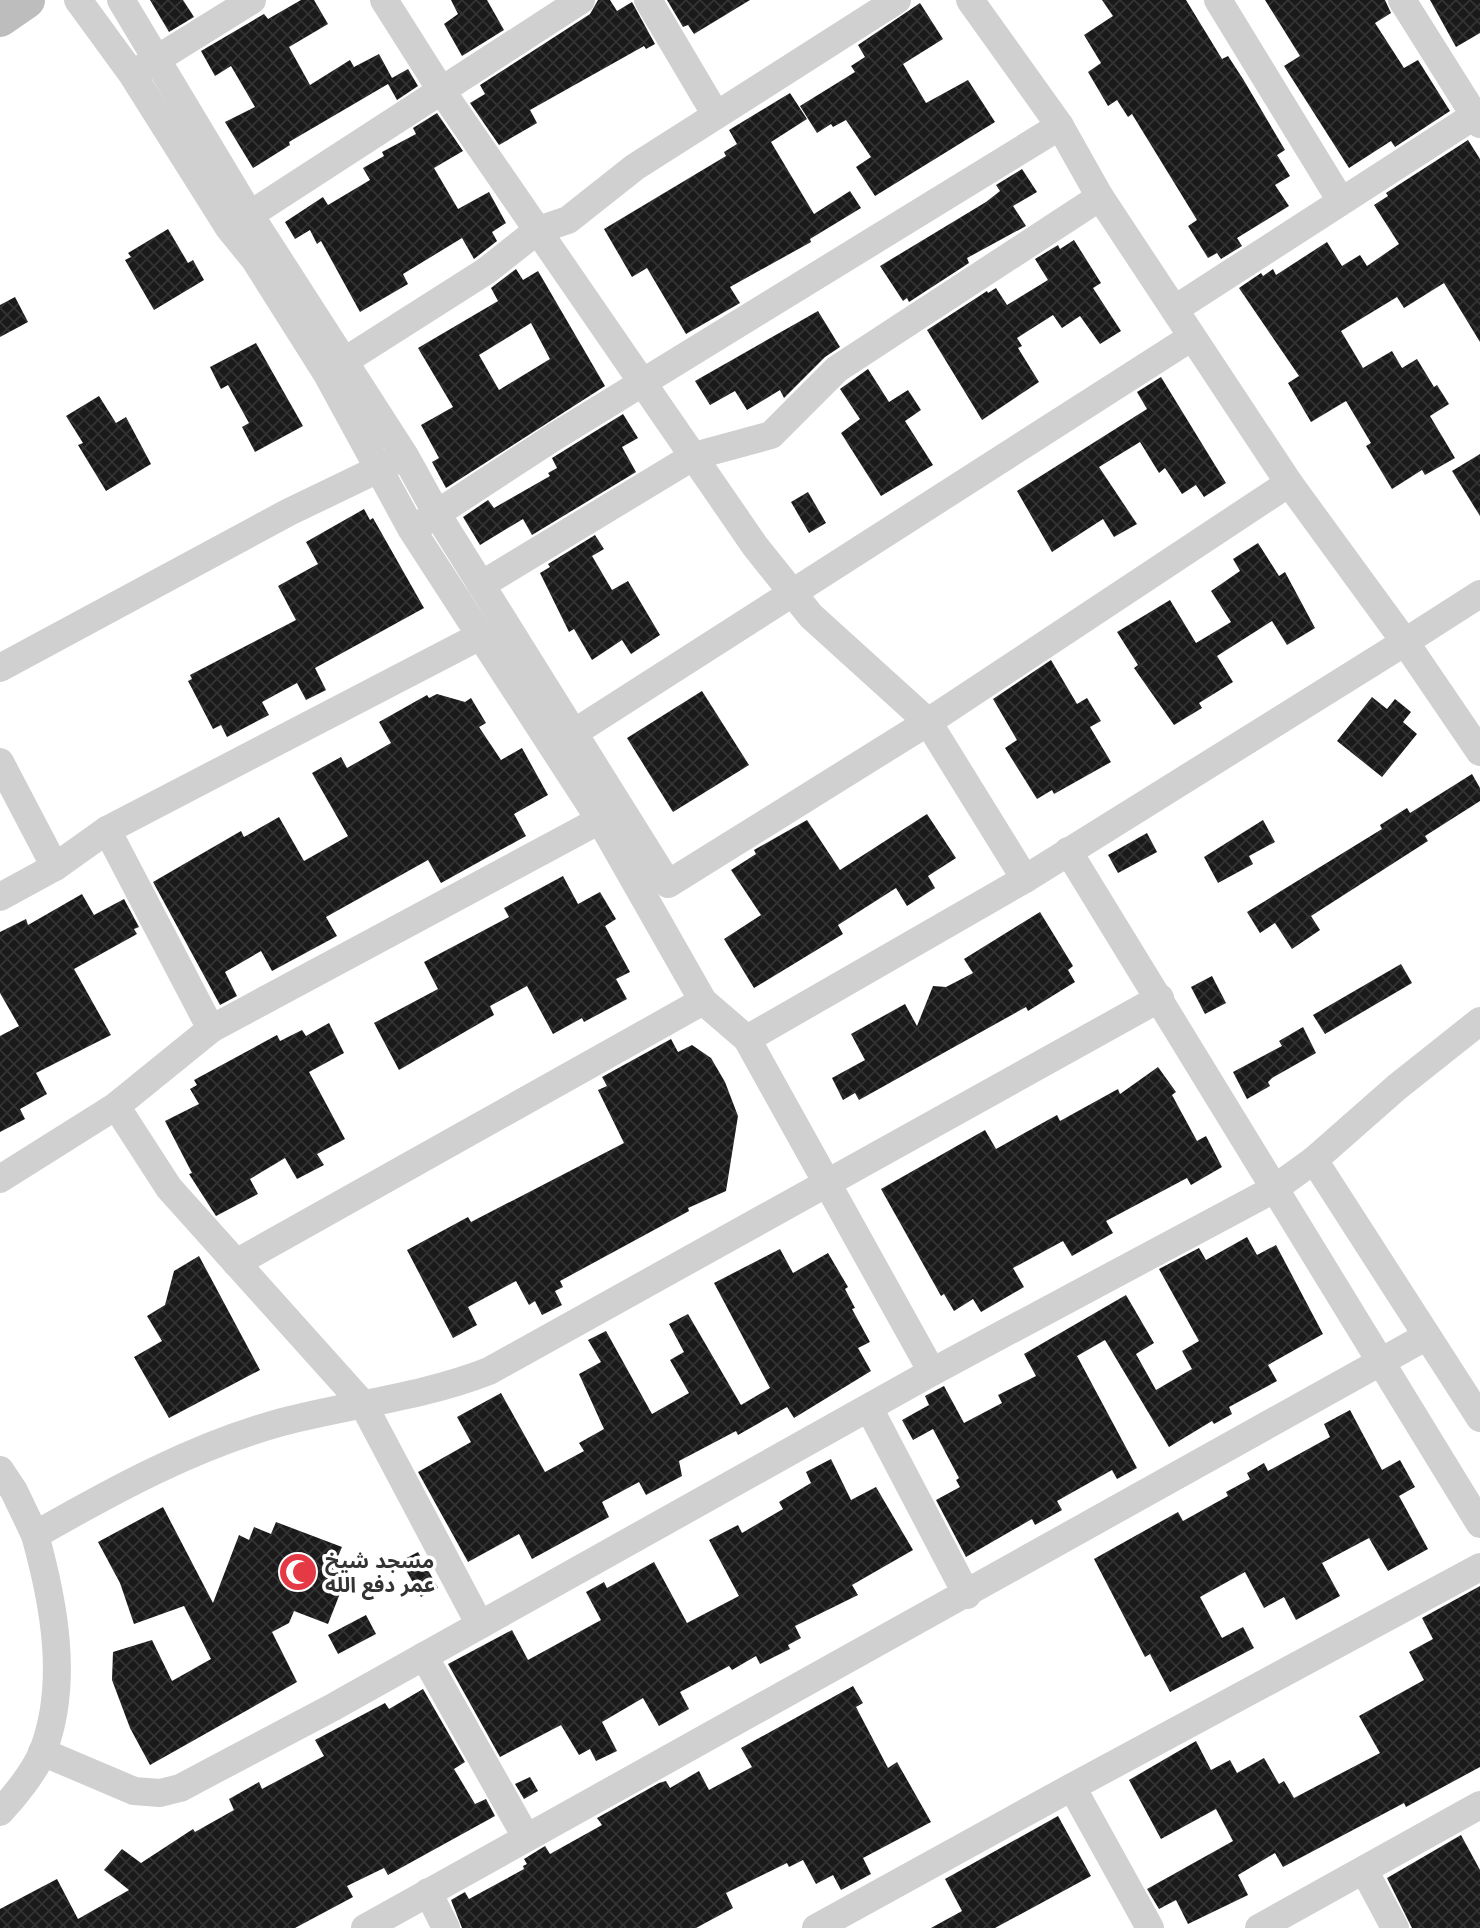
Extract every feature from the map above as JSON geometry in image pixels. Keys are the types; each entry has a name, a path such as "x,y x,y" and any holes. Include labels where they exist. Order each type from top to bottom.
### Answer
{"street":[{"path":"0,18 26,0"},
{"path":"78,0 144,67 240,221 343,362 405,456 436,514 572,734 671,884 928,722 1289,483"},
{"path":"121,0 144,67"},
{"path":"144,67 252,0"},
{"path":"384,0 441,90 641,383 791,593 833,637 928,722 1025,879"},
{"path":"240,221 581,0"},
{"path":"648,0 716,115"},
{"path":"343,362 486,271 538,230 568,220 635,167 897,0"},
{"path":"970,0 1060,126 1100,197 1289,483 1405,642 1480,752"},
{"path":"1217,0 1341,201"},
{"path":"1175,309 1341,201 1478,117 1402,0"},
{"path":"412,530 641,383 1060,126"},
{"path":"481,586 694,456 771,435 837,369 1100,197"},
{"path":"240,221 255,260 381,470 412,530 600,820 703,1001 747,1039 932,1371"},
{"path":"572,734 1192,337"},
{"path":"0,668 289,512 381,470 405,456"},
{"path":"747,1039 1025,879 1480,594"},
{"path":"0,897 55,867 107,830 482,635"},
{"path":"0,762 55,867"},
{"path":"0,1179 117,1106 211,1029 600,820"},
{"path":"107,830 211,1029"},
{"path":"1068,851 1480,1524"},
{"path":"35,1535 159,1468 217,1442 282,1423 453,1385 489,1371 1160,998"},
{"path":"236,1263 703,1001"},
{"path":"42,1752 134,1791 160,1793 180,1788 480,1625 932,1371 1274,1189 1314,1160 1433,1057 1480,1021"},
{"path":"117,1106 169,1188 363,1404 480,1625"},
{"path":"1314,1160 1480,1418"},
{"path":"365,1928 967,1595 1427,1336"},
{"path":"869,1408 967,1595"},
{"path":"0,1470 14,1491 35,1535 52,1595 57,1651 52,1704 42,1752 0,1812"},
{"path":"816,1928 1480,1566"},
{"path":"424,1656 526,1837"},
{"path":"1072,1787 1150,1928"},
{"path":"1259,1928 1480,1805"},
{"path":"1364,1870 1395,1928"},
{"path":"428,1892 446,1928"}],"building":[{"path":"150,0 183,0 194,17 169,32"},
{"path":"301,0 314,0 328,24 289,47 310,85 350,60 354,67 379,54 392,78 408,69 418,86 397,100 388,84 289,142 290,145 253,168 225,122 255,107 231,66 215,76 201,51 264,14 268,19"},
{"path":"451,0 487,0 504,30 462,56 444,24 458,14"},
{"path":"598,0 610,0 617,11 632,2 655,44 646,49 644,46 530,110 537,123 499,145 470,103 485,94 480,85 590,14"},
{"path":"667,0 750,0 694,34 688,25 683,27"},
{"path":"1102,0 1186,0 1222,59 1228,56 1285,150 1277,155 1290,176 1275,185 1289,206 1237,238 1242,246 1221,259 1217,253 1208,258 1188,226 1197,220 1132,114 1128,117 1117,100 1108,106 1088,72 1101,63 1084,35 1113,16"},
{"path":"1265,0 1385,0 1391,13 1375,23 1404,68 1418,60 1450,111 1395,147 1391,141 1349,168 1284,66 1300,56"},
{"path":"1430,0 1480,0 1480,33 1456,47"},
{"path":"920,3 943,39 903,64 926,103 968,80 995,122 875,196 856,167 871,157 846,120 833,127 831,124 817,133 800,106 855,72 851,66 865,57 858,45"},
{"path":"790,93 807,119 771,142 814,214 850,191 861,208 810,239 811,242 730,287 740,303 686,334 647,268 632,277 604,229 726,156 724,152 737,144 729,130"},
{"path":"437,113 463,151 434,168 458,209 489,192 506,223 492,232 497,241 474,259 462,238 403,274 408,284 360,312 321,241 317,244 310,230 295,239 285,222 323,197 328,205 370,180 363,168 384,156 382,152 416,134 413,128"},
{"path":"1468,140 1480,159 1480,342 1444,283 1404,308 1397,297 1341,331 1363,368 1392,351 1402,368 1417,359 1434,387 1437,385 1449,404 1430,416 1455,458 1425,475 1422,470 1392,489 1366,446 1371,443 1346,401 1311,422 1288,383 1299,376 1239,288 1261,273 1263,276 1273,269 1276,275 1327,242 1342,266 1360,255 1367,266 1399,244 1374,205 1388,196 1386,193"},
{"path":"1022,169 1037,192 1013,206 1026,226 967,258 969,263 909,302 907,298 903,301 880,266 986,202 1000,191 996,185"},
{"path":"168,229 188,263 193,260 204,280 154,310 125,260 131,257 128,253"},
{"path":"1074,240 1101,283 1093,288 1121,331 1100,344 1080,316 1062,328 1053,315 1017,338 1022,346 1018,348 1039,382 982,420 927,330 987,291 988,293 996,288 1007,305 1048,280 1035,259 1058,245 1060,249"},
{"path":"516,269 523,280 538,271 605,386 446,488 432,462 439,458 421,425 453,407 418,348 498,301 491,288","holes":["531,323 550,359 499,390 479,355"]},
{"path":"15,297 28,322 0,337 0,305"},
{"path":"818,311 840,347 825,357 784,398 780,390 747,410 735,391 710,405 695,381"},
{"path":"256,343 303,426 255,452 242,427 249,423 228,385 221,389 210,367"},
{"path":"868,369 889,402 908,390 921,410 905,421 933,465 881,496 841,433 860,419 840,389"},
{"path":"1161,377 1226,483 1204,497 1196,485 1182,494 1165,468 1159,473 1140,442 1099,467 1137,524 1114,537 1103,519 1052,552 1017,491 1147,409 1137,392"},
{"path":"99,396 116,423 126,417 151,464 106,491 78,445 83,443 66,416"},
{"path":"623,414 638,438 622,447 636,472 532,535 523,519 480,545 463,517 488,500 494,508 550,476 548,473 557,468 552,458"},
{"path":"1480,454 1480,516 1452,471"},
{"path":"808,492 826,523 809,533 791,502"},
{"path":"364,509 370,520 373,518 424,608 315,668 326,690 306,700 297,683 262,702 269,715 227,737 221,725 213,729 188,681 192,679 190,675 296,620 278,586 318,564 306,542"},
{"path":"595,535 604,549 592,556 612,590 628,581 660,635 631,654 622,640 592,660 574,629 569,632 540,573 550,567 548,564"},
{"path":"1258,543 1279,576 1285,572 1315,628 1287,645 1272,621 1217,656 1233,682 1199,703 1202,708 1174,725 1134,668 1138,665 1117,632 1170,600 1196,643 1231,622 1211,591 1240,571 1233,559"},
{"path":"1051,660 1077,704 1087,698 1101,721 1090,727 1111,762 1054,794 1052,790 1037,799 1005,748 1017,740 993,699"},
{"path":"702,691 749,765 673,812 627,738"},
{"path":"437,694 465,702 471,698 486,723 479,727 501,760 522,748 548,795 514,814 526,836 441,883 428,860 326,917 337,936 272,971 261,951 225,972 237,996 220,1005 153,882 241,831 244,837 279,817 304,861 348,836 312,773 341,757 347,768 391,743 379,722 427,695 429,698"},
{"path":"1372,697 1387,709 1395,699 1411,712 1403,722 1417,734 1382,777 1337,741"},
{"path":"1472,774 1480,788 1480,801 1425,836 1428,841 1311,916 1320,930 1292,949 1275,923 1260,933 1247,912 1382,829 1380,825 1407,808 1410,813"},
{"path":"927,814 956,858 928,876 935,888 907,906 896,888 838,925 843,934 754,988 724,939 761,915 731,870 756,854 754,850 807,820 840,870"},
{"path":"1263,820 1275,842 1249,856 1253,864 1218,883 1204,857"},
{"path":"1147,833 1157,852 1118,873 1108,855"},
{"path":"563,876 578,904 600,892 616,919 605,926 630,972 616,979 627,999 584,1022 582,1018 553,1034 527,986 490,1006 494,1015 399,1070 374,1023 438,989 424,962 509,917 504,908"},
{"path":"82,894 94,915 124,899 139,927 134,929 137,934 74,969 111,1035 36,1073 47,1094 20,1109 25,1119 0,1132 0,1036 19,1026 0,993 0,932 26,919 28,925"},
{"path":"1040,912 1073,966 1068,970 1075,982 1028,1011 1026,1007 859,1100 855,1093 843,1100 832,1078 865,1060 851,1034 905,1004 917,1026 933,986 946,987 973,973 964,959"},
{"path":"1401,964 1412,983 1325,1034 1313,1015"},
{"path":"1212,976 1226,1003 1205,1014 1191,987"},
{"path":"329,1023 344,1053 309,1072 345,1139 317,1154 324,1165 297,1179 285,1158 250,1179 258,1194 216,1216 189,1174 192,1173 165,1121 199,1104 190,1089 197,1085 194,1080 277,1035 280,1041 302,1030 306,1036"},
{"path":"1303,1027 1316,1053 1272,1078 1268,1082 1270,1086 1247,1099 1233,1072 1282,1046 1279,1041"},
{"path":"671,1039 678,1052 692,1045 711,1058 725,1082 738,1116 726,1191 688,1208 689,1211 560,1281 563,1287 555,1291 562,1305 542,1315 535,1301 529,1305 516,1281 468,1307 477,1325 453,1338 407,1250 468,1217 471,1222 624,1143 598,1090 607,1086 602,1077"},
{"path":"1158,1067 1176,1092 1172,1095 1197,1141 1206,1136 1222,1167 1191,1185 1187,1178 1106,1221 1113,1233 1072,1256 1063,1241 1013,1268 1024,1287 981,1312 973,1299 954,1311 944,1294 941,1296 881,1189 985,1130 996,1149 1057,1115 1060,1121 1118,1089 1120,1094"},
{"path":"1247,1237 1257,1255 1276,1245 1323,1334 1268,1365 1277,1381 1229,1407 1232,1414 1214,1424 1212,1421 1169,1447 1105,1340 1077,1356 1137,1468 1117,1479 1112,1470 1057,1501 1062,1510 1035,1525 1032,1519 966,1557 936,1500 960,1487 956,1480 959,1478 933,1429 913,1440 902,1420 929,1405 925,1396 944,1386 964,1423 1002,1403 998,1395 1036,1376 1024,1354 1126,1295 1154,1343 1136,1354 1156,1390 1192,1369 1182,1351 1199,1341 1159,1269 1199,1248 1206,1260"},
{"path":"780,1249 793,1273 828,1253 848,1287 845,1289 855,1308 852,1309 870,1342 858,1348 871,1371 794,1418 787,1407 738,1435 736,1431 679,1461 682,1476 646,1495 639,1482 602,1502 609,1517 532,1559 519,1534 468,1562 418,1472 471,1442 457,1417 501,1393 545,1472 584,1451 579,1443 604,1429 579,1374 601,1362 588,1340 606,1331 652,1414 689,1393 670,1360 684,1352 669,1324 688,1314 741,1405 770,1388 714,1283"},
{"path":"199,1256 260,1370 169,1418 134,1357 162,1341 147,1316 165,1305 174,1271"},
{"path":"1350,1410 1382,1470 1400,1460 1415,1487 1399,1496 1428,1549 1388,1571 1369,1538 1322,1563 1340,1596 1296,1620 1284,1597 1264,1608 1245,1572 1200,1597 1222,1638 1243,1627 1254,1648 1170,1692 1150,1654 1145,1657 1094,1559 1178,1512 1183,1521 1228,1496 1226,1492 1250,1479 1247,1473 1264,1463 1268,1471 1330,1437 1324,1424"},
{"path":"831,1459 851,1500 876,1487 913,1550 852,1585 858,1595 795,1626 801,1638 788,1645 790,1649 760,1664 756,1656 732,1670 729,1666 680,1692 689,1709 659,1726 643,1698 602,1722 617,1751 596,1761 590,1749 579,1755 561,1725 500,1757 448,1664 512,1630 528,1660 601,1620 586,1592 604,1582 607,1588 654,1562 687,1623 739,1596 709,1540 738,1525 742,1533 783,1509 779,1502 811,1483 806,1472"},
{"path":"163,1507 213,1603 239,1535 249,1540 254,1527 271,1534 276,1522 342,1547 333,1568 348,1573 328,1624 294,1611 289,1623 272,1632 297,1682 150,1765 130,1728 112,1680 113,1652 152,1640 172,1681 211,1659 184,1606 134,1624 120,1583 98,1542"},
{"path":"418,1552 438,1588 421,1597 401,1561"},
{"path":"1480,1586 1480,1767 1406,1807 1404,1803 1283,1867 1275,1853 1238,1875 1248,1895 1188,1924 1176,1900 1159,1909 1147,1889 1233,1841 1216,1809 1161,1839 1129,1780 1196,1741 1211,1770 1230,1760 1237,1773 1264,1758 1279,1784 1284,1781 1294,1798 1380,1753 1359,1716 1424,1680 1409,1652 1433,1639 1422,1618"},
{"path":"366,1615 376,1634 338,1654 328,1635"},
{"path":"853,1686 863,1703 856,1707 888,1768 897,1762 931,1822 863,1858 871,1874 841,1890 833,1875 816,1884 803,1860 789,1867 787,1863 726,1893 733,1908 696,1928 462,1928 451,1900 465,1892 469,1899 524,1869 523,1866 527,1864 524,1859 545,1846 550,1854 602,1825 597,1818 659,1783 666,1781 670,1788 699,1771 709,1790 752,1767 741,1748"},
{"path":"423,1689 465,1762 454,1769 475,1804 486,1799 495,1816 388,1875 384,1868 347,1886 353,1897 295,1928 0,1928 0,1909 57,1879 78,1919 129,1890 104,1870 122,1849 141,1863 193,1829 195,1832 234,1810 229,1799 259,1782 262,1789 324,1756 315,1740 385,1703 389,1709"},
{"path":"530,1777 538,1791 524,1799 515,1784"},
{"path":"1058,1816 1091,1876 995,1928 931,1928 962,1911 945,1879"},
{"path":"1461,1835 1480,1870 1480,1928 1412,1928 1387,1878"}],"place":[{"name":"مسجد شيخ عمر دفع الله","path":"298,1572"}]}
